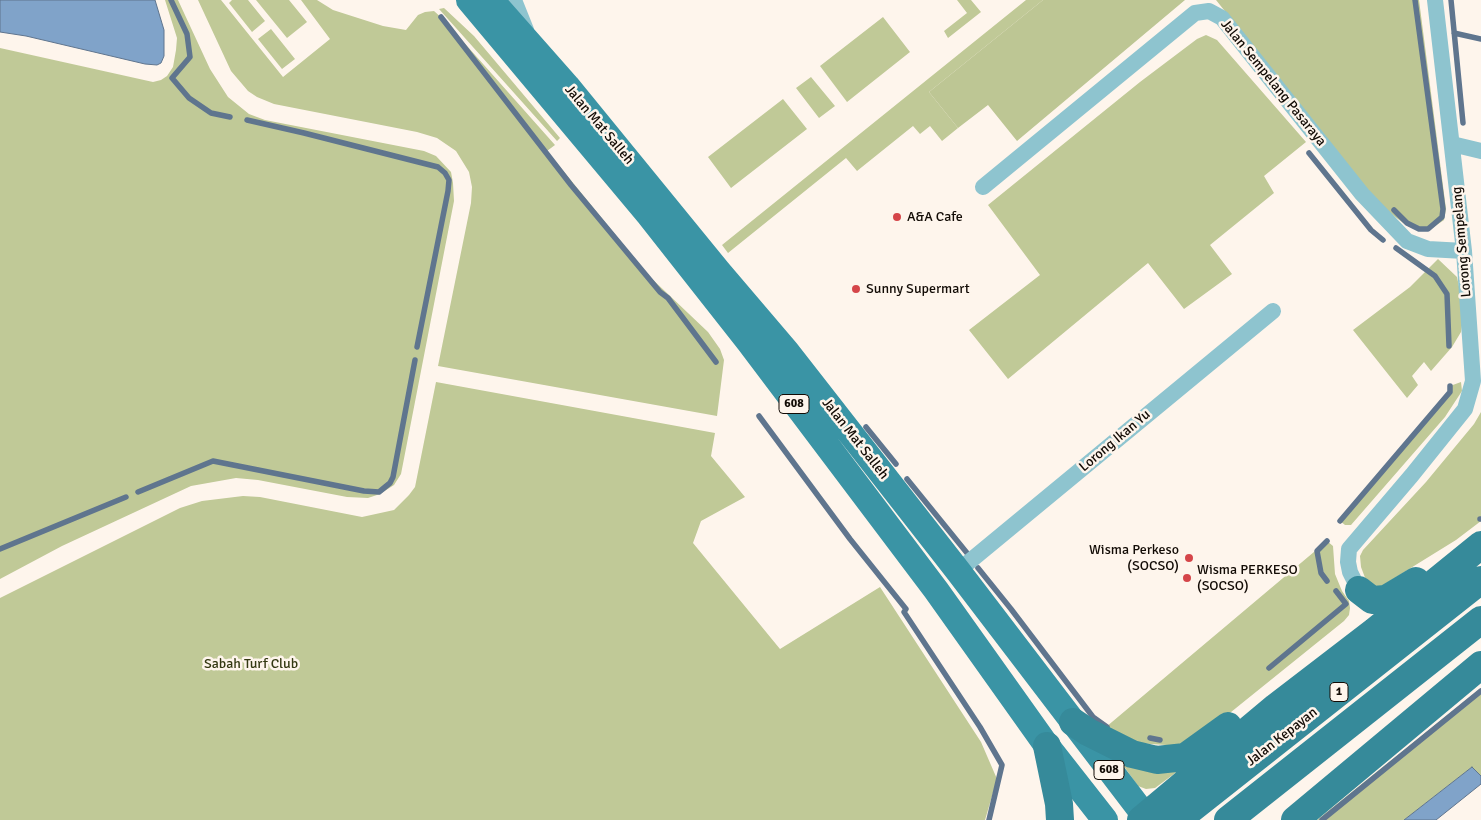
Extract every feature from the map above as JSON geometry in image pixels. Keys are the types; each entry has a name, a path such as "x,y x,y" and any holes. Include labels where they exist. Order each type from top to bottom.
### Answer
{"highway":[{"path":"1145,819 1276,707 1336,662 1481,545"},
{"path":"1359,590 1372,600 1386,599 1422,578 1445,574"},
{"name":"Jalan Kepayan","path":"1177,820 1481,580"},
{"path":"1336,662 1334,647 1359,622 1361,611 1359,590"},
{"name":"1","path":"1228,820 1481,620"},
{"path":"1298,818 1481,665"},
{"path":"1073,722 1088,732 1132,754 1157,760 1184,757 1250,709 1276,707"},
{"path":"1047,746 1059,804 1060,820"}],"main road":[{"name":"Jalan Mat Salleh","path":"469,0 649,215 749,342 936,590 1047,746 1105,820"},
{"name":"Jalan Mat Salleh","path":"491,0 634,167 718,271 787,352 958,571 1145,819"}],"street":[{"path":"514,0 534,49"},
{"name":"Lorong Sempelang","path":"1359,590 1348,562 1349,549 1412,475 1465,408 1473,381 1464,251 1435,0"},
{"name":"Jalan Sempelang Pasaraya","path":"983,187 1196,13 1210,10 1222,18 1362,194 1406,240 1428,249 1464,251"},
{"path":"1452,144 1481,151"},
{"name":"Lorong Ikan Yu","path":"958,571 1273,312"}],"green space":[{"path":"165,0 178,0 210,69 228,97 249,114 265,120 424,151 436,156 451,172 454,201 401,474 394,485 380,494 368,498 347,497 258,480 236,478 191,486 62,546 0,579 0,48 153,82 161,80 167,76 173,67 177,38"},
{"path":"198,0 221,0 283,77 330,39 301,0 317,0 333,10 383,26 406,30 418,15 434,11 555,145 547,151 649,276 708,332 720,349 724,360 717,416 438,366 471,203 472,187 469,172 456,151 437,138 417,132 274,104 257,97 248,91 231,71"},
{"path":"232,0 248,0 265,21 252,32 229,3"},
{"path":"256,0 289,0 307,22 287,38"},
{"path":"957,0 971,0 981,12 948,38 944,31 967,13"},
{"path":"1026,0 1043,0 929,92 958,128 942,141 930,126 920,134 913,126 857,171 846,158 728,253 722,245"},
{"path":"1043,0 1185,0 1017,141 988,105 958,128 929,92"},
{"path":"1216,0 1419,0 1446,209 1444,220 1428,231 1419,231 1406,225 1390,213 1367,189"},
{"path":"444,8 474,36 560,138 557,141 439,9"},
{"path":"883,17 910,52 847,102 820,66"},
{"path":"271,29 295,59 282,69 258,39"},
{"path":"1206,35 1217,40 1306,142 1264,176 1274,193 1210,245 1232,274 1184,309 1148,263 1008,379 969,330 1040,275 988,205 1140,82 1197,39"},
{"path":"811,77 835,106 819,118 796,88"},
{"path":"783,99 807,129 731,188 708,157"},
{"path":"1438,259 1457,277 1464,311 1461,332 1452,347 1431,371 1424,362 1412,376 1418,385 1407,398 1353,330 1410,287"},
{"name":"Sabah Turf Club","path":"436,382 715,433 711,456 745,497 701,521 693,543 780,649 880,587 981,742 997,779 985,820 0,820 0,598 180,508 202,501 243,496 260,497 362,517 394,510 415,487"},
{"path":"1461,382 1462,391 1445,417 1351,525 1345,525 1340,521 1450,392 1450,386"},
{"path":"1481,412 1481,521 1456,540 1380,587 1367,583 1361,567 1360,556 1363,550 1426,482 1474,424"},
{"path":"1327,541 1333,546 1335,574 1342,591 1349,601 1349,615 1344,621 1205,733 1181,746 1136,743 1106,727"},
{"path":"1481,688 1481,776 1472,767 1404,820 1317,820"},
{"path":"1123,765 1178,771 1155,788 1146,789 1138,786"}],"water":[{"path":"0,0 155,0 164,30 164,56 161,63 157,65 145,64 26,36 0,32"},
{"path":"1472,767 1481,776 1481,784 1436,820 1404,820"}],"waterway":[{"path":"171,0 187,34 190,57 172,78 189,98 211,113 230,117"},
{"path":"1394,210 1407,223 1419,229 1428,229 1442,217 1443,209 1415,0"},
{"path":"1451,0 1463,123"},
{"path":"441,17 571,185 660,292 668,298 716,362"},
{"path":"1454,33 1481,39"},
{"path":"247,120 438,167 445,173 449,180 448,191 417,347"},
{"path":"1309,153 1371,230 1383,240"},
{"path":"1396,248 1435,276 1447,294 1449,346"},
{"path":"138,492 213,461 364,491 379,492 390,483 393,477 415,360"},
{"path":"1340,521 1450,392 1450,386"},
{"path":"759,416 850,539 906,609 904,612 980,727 1002,765 989,820"},
{"path":"866,427 896,464"},
{"path":"907,479 967,553"},
{"path":"0,549 126,497"},
{"path":"1327,541 1317,551 1321,573 1327,581"},
{"path":"978,568 1093,717 1107,727"},
{"path":"1269,668 1346,604 1336,591"},
{"path":"1322,820 1481,691"},
{"path":"1150,738 1160,740"}],"place":[{"name":"A&A Cafe","path":"897,217"},
{"name":"Sunny Supermart","path":"856,289"},
{"name":"Wisma Perkeso (SOCSO)","path":"1189,558"},
{"name":"Wisma PERKESO (SOCSO)","path":"1187,578"}]}
